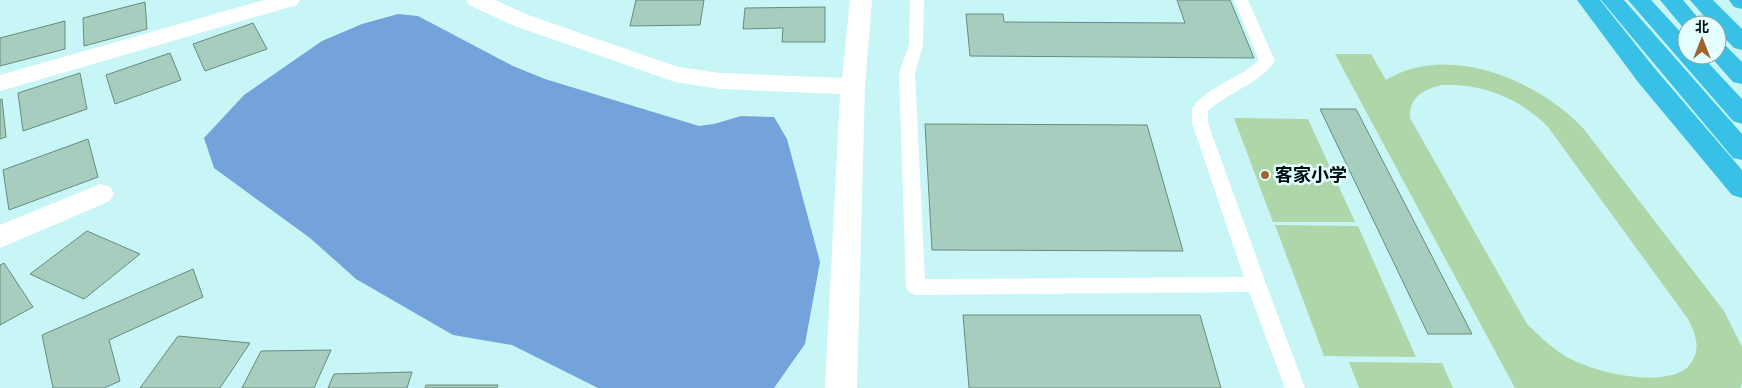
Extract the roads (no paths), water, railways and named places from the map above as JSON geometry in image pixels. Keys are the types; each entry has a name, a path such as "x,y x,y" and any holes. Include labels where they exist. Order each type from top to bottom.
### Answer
{"highway":[{"path":"1588,0 1647,76 1742,188"},
{"path":"1612,0 1742,151"},
{"path":"1639,0 1677,42"},
{"path":"1671,0 1684,15"},
{"path":"1701,0 1742,43"},
{"path":"1727,60 1742,76"},
{"path":"1698,65 1742,115"}],"street":[{"path":"0,84 289,0"},
{"path":"477,0 520,20 675,74 720,81 853,86"},
{"path":"841,388 853,86 861,0"},
{"path":"0,237 100,194"}],"lane":[{"path":"917,0 916,45 907,73 916,287 1256,284"},
{"path":"1241,0 1267,61 1258,71 1209,99 1200,109 1200,123 1256,284 1295,388"}],"water":[{"path":"398,14 418,16 513,66 545,79 699,126 714,124 741,116 774,117 787,139 820,262 805,344 774,388 598,388 512,345 453,335 356,279 310,238 214,168 204,138 244,95 322,41 362,24"}],"place":[{"name":"客家小学","path":"1265,175"}]}
